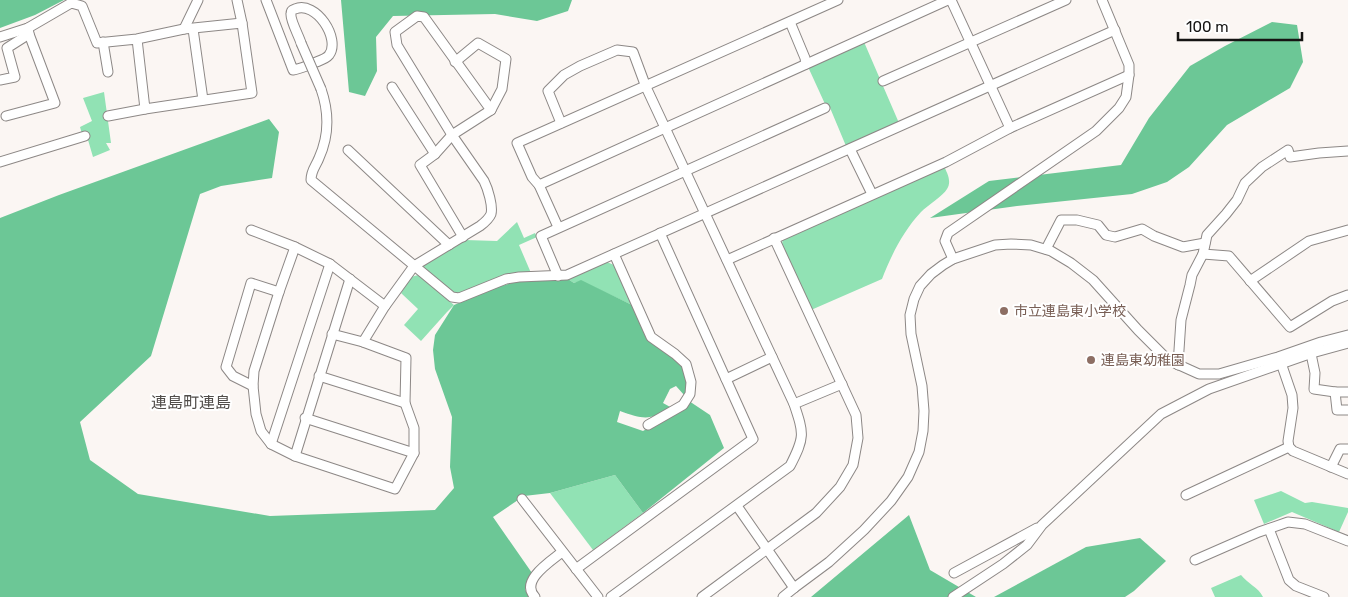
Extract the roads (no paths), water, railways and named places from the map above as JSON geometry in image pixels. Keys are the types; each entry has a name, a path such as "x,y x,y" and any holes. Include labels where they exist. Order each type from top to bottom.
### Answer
{"street":[{"path":"198,0 189,29 203,100"},
{"path":"108,116 252,93 238,0"},
{"path":"266,0 293,70 298,69 325,58 330,54 332,42 330,34 321,18 312,9 298,8 292,10 290,13 291,18 301,43 321,89 326,107 326,136 319,158 311,173 311,180 452,297 456,298 506,279 567,275 1115,30"},
{"path":"558,227 517,143 838,0"},
{"path":"539,185 949,0 971,42 1010,128"},
{"path":"883,81 1066,0"},
{"path":"953,260 945,241 948,232 1096,131 1119,108 1126,97 1129,65 1102,0"},
{"path":"0,80 15,77 6,48 71,3 82,6 97,43 137,39 189,29 242,23"},
{"path":"363,342 384,306 414,266 480,226 491,213 484,181 452,135 397,45 395,32 417,16 424,17 490,110"},
{"path":"790,22 806,64"},
{"path":"0,37 28,31"},
{"path":"6,116 54,103 28,31"},
{"path":"137,39 144,109"},
{"path":"103,42 108,72"},
{"path":"456,62 478,43 506,59 502,89 490,110 452,135 435,154 420,165 463,237"},
{"path":"562,123 548,91 564,75 580,66 617,50 633,52 646,87 794,404 802,436 801,443 790,466 611,597"},
{"path":"727,260 946,162 1010,128 1129,75"},
{"path":"392,87 435,154"},
{"path":"558,276 541,236 825,108"},
{"path":"0,162 85,136"},
{"path":"850,149 872,194"},
{"path":"348,150 449,245"},
{"path":"1178,365 1182,320 1192,275 1203,254 1207,235 1237,200 1244,183 1262,167 1288,150 1290,157 1348,151"},
{"path":"1046,249 1061,220 1077,220 1098,225 1106,235 1115,237 1142,229 1154,236 1183,247 1205,243"},
{"path":"251,230 295,247 330,264 384,306"},
{"path":"1250,281 1309,241 1348,230"},
{"path":"576,569 753,439 660,233"},
{"path":"702,597 816,513 840,487 853,466 858,438 856,415 774,238"},
{"path":"783,597 829,562 864,530 908,477 919,452 924,411 922,386 911,334 910,315 920,286 931,274 953,260 995,245 1031,244 1046,249 1071,263 1093,280 1153,346 1168,360 1178,365 1199,374 1218,374 1280,361"},
{"path":"295,247 254,371 253,386 256,414 261,431 270,444 294,456 395,489 414,453 414,428 405,403 406,358 363,342 332,334"},
{"path":"614,254 651,337 686,364 692,382 690,394 683,405 648,425"},
{"path":"1203,254 1229,256 1290,327 1332,301 1348,295"},
{"path":"270,444 330,264"},
{"path":"294,456 350,279"},
{"path":"253,386 233,376 226,368 251,283 279,292"},
{"path":"953,597 1003,564 1027,545 1042,525 1162,414 1214,388 1348,335"},
{"path":"1311,349 1348,343"},
{"path":"1311,349 1315,373 1314,389 1348,392"},
{"path":"726,378 772,357"},
{"path":"1280,361 1290,387 1293,408 1288,441 1289,447 1348,474"},
{"path":"1214,374 1214,388"},
{"path":"319,376 405,403"},
{"path":"794,404 842,384"},
{"path":"1335,392 1337,410 1348,410"},
{"path":"305,418 414,453"},
{"path":"1186,495 1289,447"},
{"path":"1331,467 1340,449 1348,449"},
{"path":"522,499 598,597"},
{"path":"737,506 794,588"},
{"path":"1195,560 1259,532 1293,521 1348,542"},
{"path":"954,573 1042,525"},
{"path":"1269,529 1289,580 1296,586 1324,597"},
{"path":"535,597 531,594 530,587 536,574 562,552"}],"place":[{"name":"市立連島東小学校","path":"1004,311"},
{"name":"連島東幼稚園","path":"1091,360"}],"district":[{"name":"連島町連島","path":"191,402"}]}
